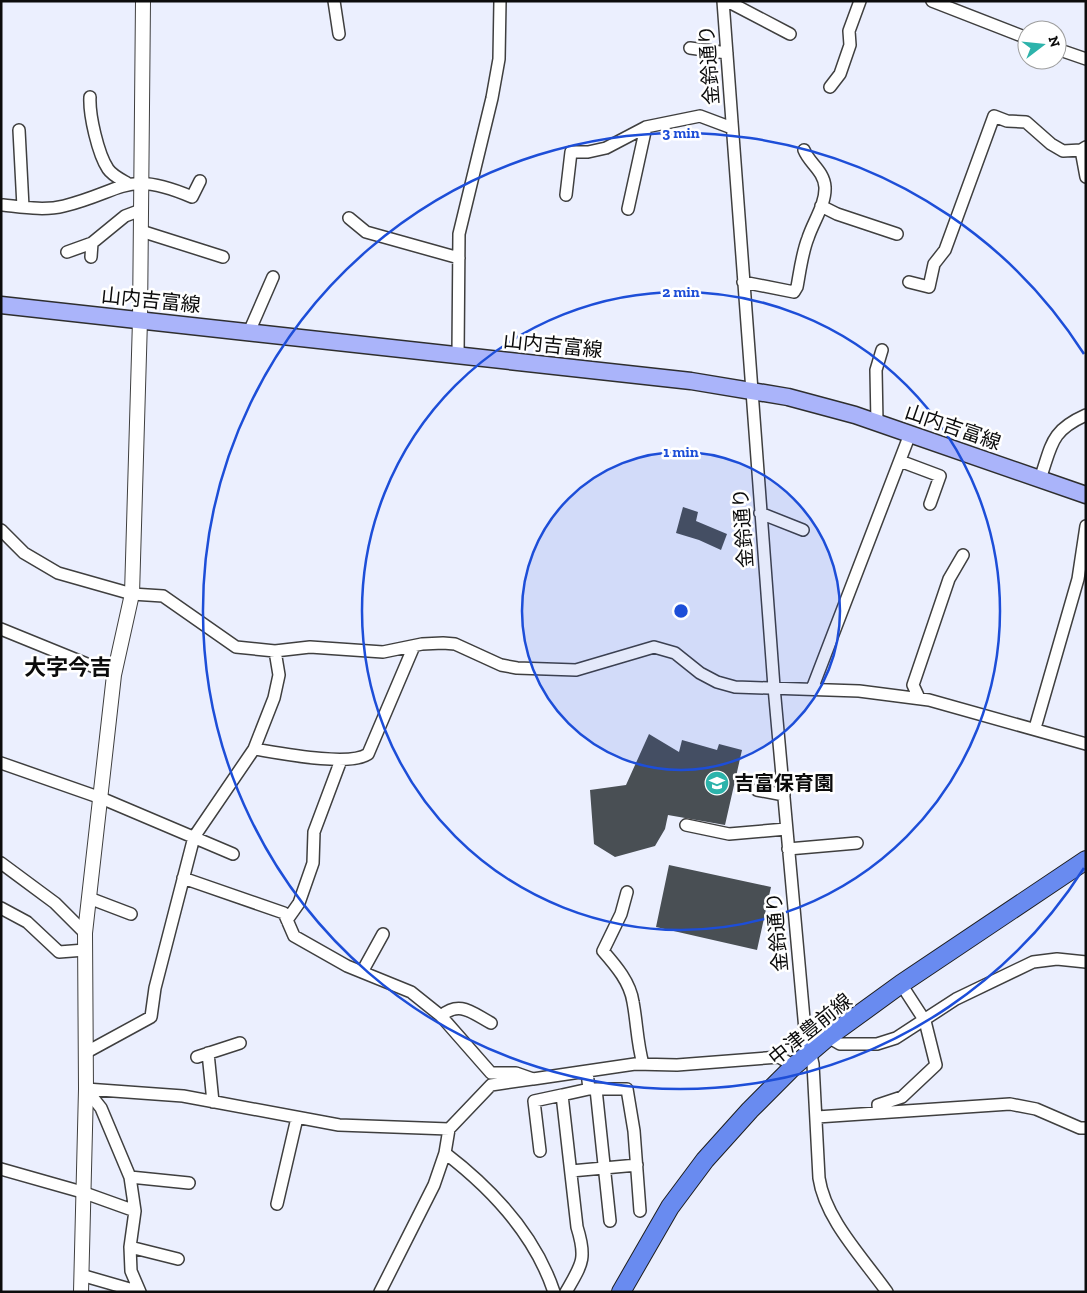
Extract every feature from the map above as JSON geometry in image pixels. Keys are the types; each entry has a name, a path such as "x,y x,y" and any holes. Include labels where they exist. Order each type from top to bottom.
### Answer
{"main road":[{"name":"山内吉富線","path":"1,305 691,381 788,397 910,434 1086,495"},
{"name":"中津豊前線","path":"621,1292 670,1206 699,1168 750,1110 794,1066 828,1037 901,984 1086,860"}],"street":[{"path":"81,1292 86,1088 85,933 114,675 132,594 140,320 143,1"},
{"path":"334,1 339,34"},
{"path":"458,356 459,234 492,98 499,59 500,1"},
{"name":"金鈴通り","path":"723,1 774,687 805,1030 810,1052 817,1117 822,1196 830,1213 887,1292"},
{"path":"727,1 790,34"},
{"path":"830,87 840,74 850,45 849,31 860,1"},
{"path":"932,1 957,6 1017,33"},
{"path":"690,48 727,53"},
{"path":"1067,52 1086,59"},
{"path":"90,97 90,109 104,162 110,171 126,183"},
{"path":"566,195 571,152 588,152 606,148 646,127 700,116 732,128"},
{"path":"909,282 928,287 934,264 945,250 994,116 1007,121 1026,122 1051,144 1063,151 1084,149 1086,177"},
{"path":"628,209 646,127"},
{"path":"20,130 23,207"},
{"path":"743,282 794,292 807,239 821,206 825,187 822,177 808,159 804,150"},
{"path":"2,205 23,207 63,206 126,183 142,182 166,186 192,196 200,181"},
{"path":"821,206 836,214 898,234"},
{"path":"68,252 92,243 125,216 141,210"},
{"path":"349,218 366,232 459,258"},
{"path":"141,231 223,256"},
{"path":"91,257 92,243"},
{"path":"249,332 273,277"},
{"path":"876,423 876,370 882,350"},
{"path":"1040,479 1056,436 1066,424 1086,414"},
{"path":"812,689 910,434"},
{"path":"900,461 940,476 930,504"},
{"path":"760,512 803,530"},
{"path":"1036,728 1078,579 1086,526"},
{"path":"1,530 24,552 58,573 132,594 163,596 236,647 275,651 310,647 382,652 443,643 455,644 501,665 517,668 576,670 654,647 675,653 700,673 717,682 735,686 812,689 919,698 1036,728 1086,744"},
{"path":"919,698 913,685 949,579 963,555"},
{"path":"1,629 114,675"},
{"path":"254,749 297,756 341,760 360,759 368,754 414,646"},
{"path":"85,1053 151,1016 155,988 194,837 254,749 274,698 279,675 275,651"},
{"path":"287,920 299,903 313,863 314,832 341,760"},
{"path":"1,763 101,798 233,854"},
{"path":"757,790 784,795"},
{"path":"686,825 729,834 786,829"},
{"path":"788,849 857,842"},
{"path":"1,863 55,903 85,933"},
{"path":"184,878 284,914 294,936 362,972 411,992 441,1016 491,1073 516,1073 533,1079"},
{"path":"627,892 621,914 603,951 618,968 633,1000 637,1044 642,1064"},
{"path":"89,898 131,914"},
{"path":"1,908 27,922 58,952 85,950"},
{"path":"362,972 383,934"},
{"path":"828,1037 840,1044 877,1044 896,1038 925,1021 956,999 1033,962 1057,959 1086,962"},
{"path":"879,1113 878,1106 902,1097 936,1065 925,1021 901,984"},
{"path":"441,1016 450,1008 464,1008 491,1023"},
{"path":"213,1102 202,1055 240,1043"},
{"path":"380,1292 434,1185 445,1153 449,1129 491,1085 642,1064 677,1065 779,1057 794,1066"},
{"path":"587,1072 592,1089 610,1221"},
{"path":"86,1088 183,1096 297,1118 368,1128 449,1129"},
{"path":"81,1275 140,1292 131,1271 130,1247 134,1211 130,1177 101,1108 86,1088"},
{"path":"540,1150 534,1101 592,1089 627,1089 637,1165 640,1211"},
{"path":"562,1095 577,1227 584,1248 582,1265 566,1292"},
{"path":"817,1117 1010,1104 1036,1109 1080,1128 1086,1128"},
{"path":"277,1204 297,1118"},
{"path":"445,1153 487,1187 503,1205 524,1233 547,1271 554,1292"},
{"path":"571,1171 637,1165"},
{"path":"1,1182 2,1169 82,1192 134,1211"},
{"path":"130,1177 189,1183"},
{"path":"130,1247 178,1259"}],"building":[{"path":"683,507 698,512 696,521 727,534 721,550 699,540 676,533"},
{"name":"吉富保育園","path":"649,734 679,752 682,740 717,750 719,744 742,750 725,825 668,815 665,829 655,846 615,857 594,844 590,790 626,785"},
{"path":"669,865 771,887 757,950 656,927"}],"place":[{"name":"吉富保育園","path":"717,783"}],"district":[{"name":"大字今吉","path":"68,667"}]}
